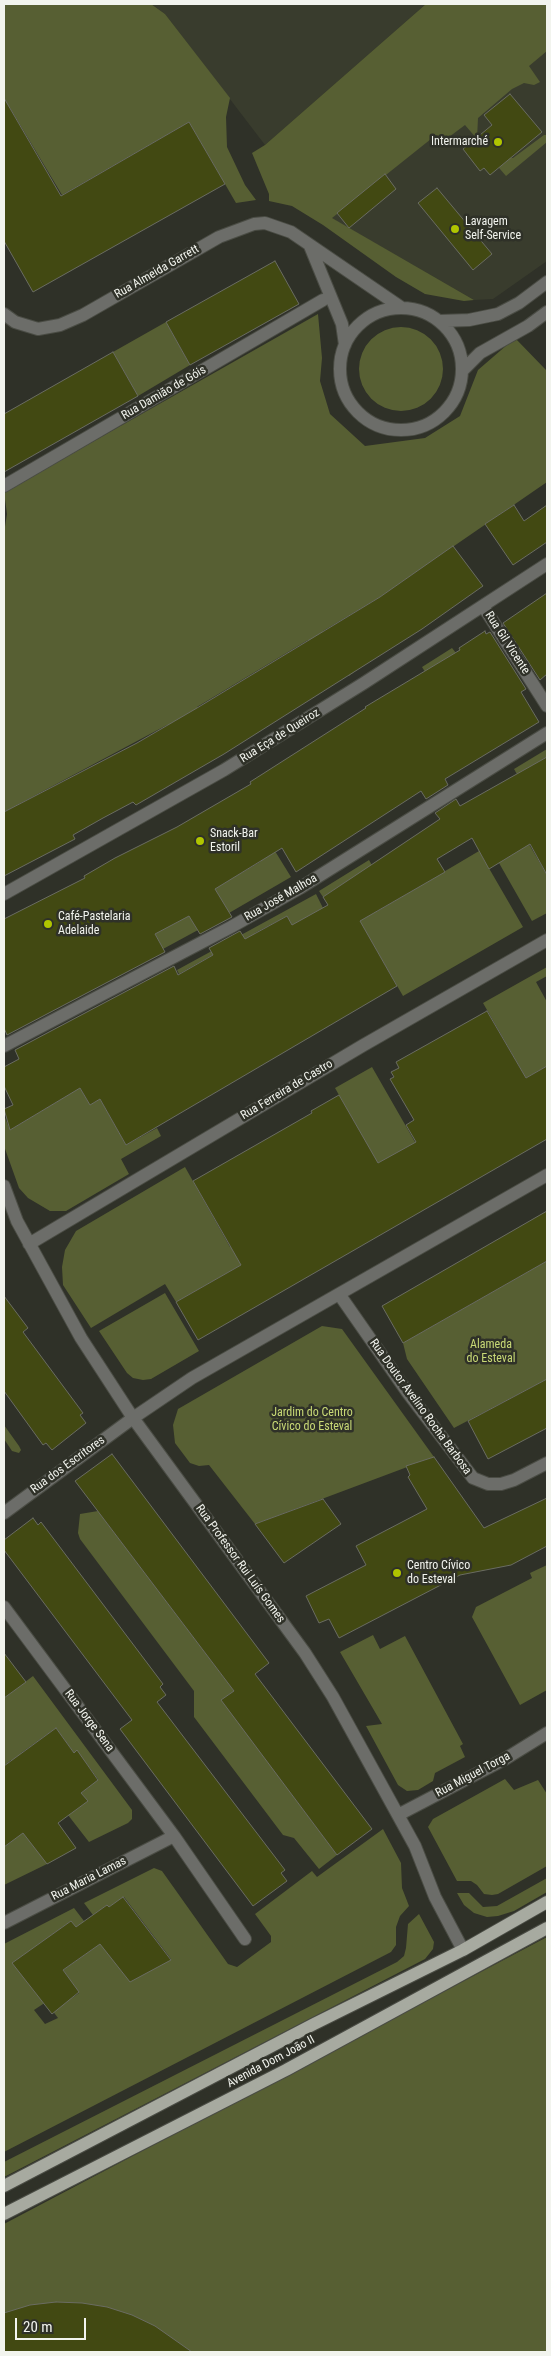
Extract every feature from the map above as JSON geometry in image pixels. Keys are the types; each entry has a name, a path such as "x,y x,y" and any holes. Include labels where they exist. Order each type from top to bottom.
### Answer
{"main road":[{"name":"Avenida Dom João II","path":"4,2186 305,2029 463,1950 547,1902"},
{"name":"Avenida Dom João II","path":"4,2214 286,2070 547,1928"}],"street":[{"name":"Rua Almeida Garrett","path":"4,314 15,322 38,329 60,325 83,315 219,237 254,224 265,223 291,232 402,308"},
{"path":"310,246 342,324 345,345"},
{"path":"439,321 469,320 498,314 519,303 547,282"},
{"name":"Rua Damião de Góis","path":"4,486 323,300"},
{"path":"402,308 422,311 439,321 452,335 460,352 462,371 458,390 448,407 434,420 416,428 397,430 378,426 361,416 348,401 341,383 340,364 345,345 354,330 368,318 384,310 402,308"},
{"path":"462,371 480,353 528,326 547,312"},
{"name":"Rua Eça de Queiroz","path":"4,894 224,770 364,683 547,564"},
{"name":"Rua Gil Vicente","path":"483,606 547,706"},
{"name":"Rua José Malhoa","path":"4,1046 231,927 300,888 547,733"},
{"name":"Rua Ferreira de Castro","path":"29,1244 362,1046 547,940"},
{"name":"Rua dos Escritores","path":"4,1512 133,1418 192,1378 547,1175"},
{"name":"Rua Professor Rui Luís Gomes","path":"4,1186 17,1221 81,1338 133,1418 310,1660 333,1697 415,1846 435,1897 463,1950"},
{"name":"Rua Doutor Avelino Rocha Barbosa","path":"339,1294 408,1393 473,1478 488,1484 500,1484 514,1480 547,1463"},
{"name":"Rua Jorge Sena","path":"4,1607 174,1836 245,1939"},
{"name":"Rua Miguel Torga","path":"398,1815 505,1758 547,1733"},
{"name":"Rua Maria Lamas","path":"4,1923 174,1836"}],"shaded area":[{"path":"151,4 426,4 265,145 165,14"},
{"name":"Intermarché","path":"547,51 547,261 493,299 474,300 331,218 436,134"}],"green space":[{"path":"4,4 151,4 165,14 230,98 226,117 227,147 245,185 256,200 236,203 189,122 62,195 10,108 4,111"},
{"path":"426,4 547,4 547,51 529,66 540,82 534,85 524,83 512,89 478,118 477,139 465,125 445,140 436,135 332,218 474,300 464,301 425,294 396,277 323,225 292,206 269,201 269,194 252,153 265,145"},
{"path":"544,135 547,135 547,142 506,176 488,155 513,158"},
{"path":"318,314 322,358 320,381 330,414 365,446 425,438 460,416 478,370 515,338 547,371 547,482 380,597 323,631 358,669 349,676 340,664 319,654 308,640 197,707 206,724 167,725 4,812 4,533 7,514 4,492"},
{"path":"166,322 190,365 138,396 113,352"},
{"path":"401,327 417,330 431,339 440,353 443,369 440,385 431,399 417,408 401,411 385,408 371,399 362,385 359,369 362,353 371,339 385,330"},
{"path":"452,648 456,653 452,715 422,667"},
{"path":"547,749 547,757 530,767 547,795 547,810 540,815 514,769"},
{"path":"519,827 547,875 547,913 532,921 499,863"},
{"path":"270,843 291,877 229,913 207,877 236,876 260,862"},
{"path":"479,851 523,927 403,996 371,941 340,959 351,879 323,897 319,891 369,860 388,894 376,912"},
{"path":"316,894 323,908 304,947 287,916 255,933 262,945 239,940 179,974 177,970"},
{"path":"180,901 198,930 163,949 155,934"},
{"path":"547,967 547,976 536,982 547,1002 547,1066 526,1078 483,1003"},
{"path":"91,1059 80,1088 90,1105 100,1099 126,1145 157,1128 161,1136 121,1159 129,1174 66,1211 50,1211 28,1198 19,1188 4,1146 4,1115 10,1130 76,1090"},
{"path":"372,1067 415,1142 435,1154 350,1179 365,1141 335,1088"},
{"path":"185,1167 230,1247 246,1238 257,1256 176,1302 165,1284 91,1328 63,1285 62,1267 65,1250 76,1231"},
{"name":"Alameda do Esteval","path":"547,1261 547,1379 454,1428 407,1359 403,1343"},
{"path":"165,1293 199,1351 151,1379 133,1378 127,1373 99,1331"},
{"name":"Jardim do Centro Cívico do Esteval","path":"322,1326 342,1329 434,1457 255,1524 209,1465 199,1466 190,1463 175,1443 173,1425 178,1409"},
{"path":"4,1425 19,1446 21,1450 19,1453 12,1451 4,1439"},
{"path":"98,1511 234,1691 222,1700 337,1855 319,1869 294,1838 283,1835 194,1717 194,1691 80,1539 78,1533 80,1514"},
{"path":"547,1565 547,1690 520,1705 472,1617 476,1607 532,1578 530,1573"},
{"path":"373,1635 380,1649 405,1636 463,1744 460,1746 465,1757 435,1773 433,1781 418,1790 407,1791 398,1785 366,1726 382,1724 340,1652"},
{"path":"33,1676 132,1810 132,1819 128,1823 89,1842 68,1815 87,1801 81,1793 98,1779 77,1751 74,1753 56,1728 21,1753 41,1778 31,1787 11,1760 4,1766 4,1698"},
{"path":"505,1779 514,1790 538,1780 547,1794 547,1866 498,1894 484,1894 471,1881 457,1881 428,1827 433,1819"},
{"path":"4,1780 21,1803 47,1864 4,1885 4,1847 11,1842 4,1833"},
{"path":"383,1829 401,1863 402,1888 409,1906 400,1916 396,1927 396,1945 391,1952 4,2152 4,1944 74,1908 130,1981 171,1959 124,1897 109,1907 107,1905 93,1915 84,1903 154,1868 162,1871 228,1964 237,1967 271,1942 271,1936 255,1914 312,1871 317,1877","holes":["71,1921 93,1949 63,1970 79,1993 72,1998 55,1975 13,1963","46,2002 58,2018 45,2024 34,2010"]},
{"path":"547,1878 547,1892 514,1911 498,1916 487,1917 474,1913 464,1905 457,1893 469,1893 483,1907 497,1906"},
{"path":"419,1914 434,1942 433,1949 425,1959 4,2177 4,2162 397,1962 404,1956 408,1924"},
{"path":"547,1937 547,2352 4,2352 4,2224"}],"building":[{"path":"510,94 542,132 490,175 484,168 480,171 463,149 492,125 484,115"},
{"path":"4,98 61,196 189,122 225,184 33,292 4,241"},
{"path":"385,174 396,189 349,228 337,213"},
{"name":"Lavagem Self-Service","path":"437,188 492,254 473,270 418,203"},
{"path":"275,261 299,304 190,365 166,322"},
{"path":"113,352 138,396 4,472 4,414"},
{"path":"514,505 524,521 547,505 547,542 513,565 485,524"},
{"path":"453,546 483,586 422,629 224,754 136,805 133,802 103,818 73,835 75,839 4,876 4,812 137,743 197,708 380,597"},
{"path":"547,593 547,674 540,680 503,623"},
{"path":"485,631 486,634 490,632 526,689 521,692 539,722 445,779 448,785 426,799 421,791 296,872 282,848 215,889 232,917 200,934 189,916 155,934 165,952 7,1035 4,1028 4,919 85,878 84,876 115,858 177,827 251,784 250,782 365,707 460,650 459,648"},
{"path":"547,757 547,875 530,844 489,869 472,838 437,859 445,872 360,921 397,986 126,1145 100,1099 90,1105 80,1088 10,1130 4,1109 13,1105 4,1086 4,1067 19,1059 15,1050 174,966 178,975 213,955 209,948 240,931 245,939 287,916 292,925 328,905 323,897 440,819 435,813 456,799 460,806"},
{"path":"487,1011 526,1078 547,1066 547,1139 198,1340 176,1302 241,1265 193,1181 312,1113 311,1111 339,1095 378,1163 416,1142 406,1125 414,1120 390,1079 394,1077 391,1072 399,1068 396,1062"},
{"path":"547,1211 547,1261 403,1343 382,1306"},
{"path":"4,1296 28,1328 23,1332 83,1413 80,1415 86,1423 52,1450 46,1443 43,1445 4,1391"},
{"path":"547,1379 547,1428 488,1459 468,1421"},
{"path":"112,1454 269,1663 255,1674 372,1829 337,1855 221,1700 234,1691 75,1481"},
{"path":"434,1457 484,1528 547,1498 547,1546 511,1565 460,1575 339,1638 329,1619 319,1623 306,1596 366,1565 356,1546 427,1509 408,1477 410,1475 406,1466"},
{"path":"323,1499 341,1524 284,1563 255,1524"},
{"path":"33,1518 38,1525 41,1522 163,1684 160,1687 166,1695 157,1702 285,1870 281,1873 287,1881 253,1906 120,1729 132,1720 4,1550 4,1540"},
{"path":"4,1653 26,1682 4,1698"},
{"path":"56,1728 74,1753 77,1750 98,1780 81,1793 88,1801 58,1823 76,1848 47,1864 23,1833 4,1847 4,1766"},
{"path":"123,1897 171,1960 130,1982 100,1944 63,1970 79,1992 52,2014 12,1963 71,1921 76,1927 107,1905 109,1907"},
{"path":"56,2302 82,2303 107,2307 132,2315 155,2326 192,2352 4,2352 4,2313 30,2305"}],"place":[{"name":"Intermarché","path":"498,142"},
{"name":"Lavagem Self-Service","path":"455,229"},
{"name":"Snack-Bar Estoril","path":"200,841"},
{"name":"Café-Pastelaria Adelaide","path":"48,924"},
{"name":"Centro Cívico do Esteval","path":"397,1573"}]}
